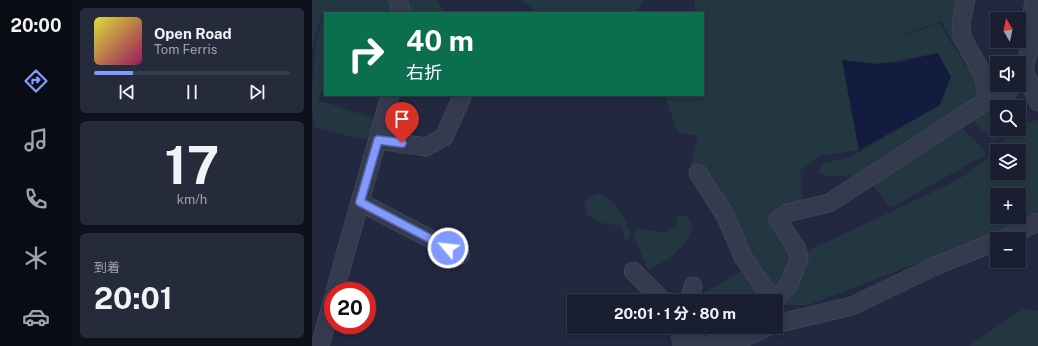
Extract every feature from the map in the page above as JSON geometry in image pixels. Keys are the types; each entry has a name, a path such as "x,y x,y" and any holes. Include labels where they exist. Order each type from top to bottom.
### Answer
{"street":[{"path":"398,0 402,12"},
{"path":"966,0 961,22 962,37 983,75 988,100"},
{"path":"1026,58 1031,43 1031,22 1034,0"},
{"path":"1026,82 1038,102"},
{"path":"780,294 789,284 799,259 797,248 778,220 787,214 829,203 988,100 1006,94 1008,92"},
{"path":"338,282 390,96"},
{"path":"378,140 426,147 444,137 462,96"},
{"path":"698,172 725,214 743,257 769,294"},
{"path":"360,202 461,255"},
{"path":"1017,232 1038,222"},
{"path":"783,322 852,306 933,267 990,244"},
{"path":"633,271 656,294"},
{"path":"320,346 324,331"},
{"path":"680,334 682,346"},
{"path":"693,334 695,346"},
{"path":"708,346 726,334"},
{"path":"728,346 753,334"}],"shaded area":[{"path":"312,0 391,0 391,12 324,12 324,86 318,100 376,119 366,140 314,127 312,89 316,42 325,8 313,43 312,51"},
{"path":"401,0 437,0 443,12 405,12"},
{"path":"520,0 643,0 640,8 634,12 538,12"},
{"path":"695,0 966,0 962,33 990,104 990,136 999,136 995,142 970,118 875,175 827,176 819,172 823,163 851,157 940,105 938,53 876,64 842,60 859,150 819,156 800,171 803,203 786,202 791,251 784,282 775,291 758,274 727,201 691,165 698,136 678,133 666,99 668,96 704,96 704,12 695,12","holes":["941,21 968,67 965,65 939,23 906,35 905,34"]},
{"path":"1038,120 1038,212 1026,218 1026,188 990,188 990,224 1013,224 995,232 990,232 990,234 952,250 808,305 783,305 783,297 805,252 948,185 969,173 990,155 990,180 1026,180 1026,144 1001,144 1008,136 1026,136 1026,123"},
{"path":"961,126 987,154 890,208 871,183"},
{"path":"598,193 613,201 624,217 631,235 626,242 621,226 601,223 587,215 584,202"},
{"path":"678,215 688,217 693,225 687,242 671,257 648,270 634,238 636,228 665,233 675,226"},
{"path":"743,271 758,294 701,294"},
{"path":"1023,309 1038,311 1038,346 969,346"}],"water":[{"path":"938,53 951,77 940,105 859,150 842,60 876,64 901,62"}],"route":[{"path":"402,143 378,140 360,202 448,248"}]}
